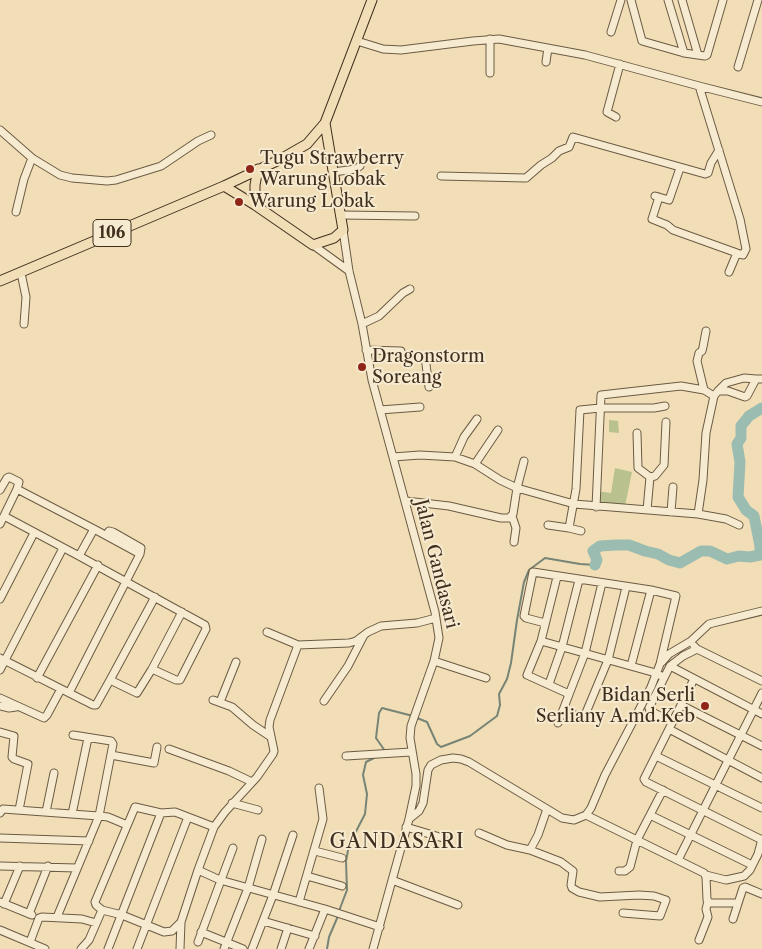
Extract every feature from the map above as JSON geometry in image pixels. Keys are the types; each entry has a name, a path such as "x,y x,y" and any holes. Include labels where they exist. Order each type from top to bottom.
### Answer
{"main road":[{"name":"106","path":"0,281 224,186 298,150 315,136 325,123 372,0"},
{"path":"224,186 313,245 332,240 343,230 325,123"},
{"path":"315,136 328,140"},
{"path":"255,205 255,184 258,169"}],"street":[{"path":"611,32 621,0"},
{"path":"630,0 642,41 698,55 707,55 722,1"},
{"path":"668,0 684,53"},
{"path":"682,0 698,55"},
{"path":"738,67 758,0"},
{"path":"357,41 383,49 401,50 490,39 586,55 762,102"},
{"path":"490,39 490,73"},
{"path":"546,62 548,48"},
{"path":"616,117 607,114 607,110 620,64"},
{"path":"680,168 669,200 657,196 652,219 667,225 673,230 743,255 746,247 740,219 699,86"},
{"path":"0,130 30,161 66,176 107,181 161,166 210,135"},
{"path":"441,176 527,178 552,158 558,150 569,147 573,137 707,174 719,150"},
{"path":"16,212 30,161"},
{"path":"333,172 356,169 360,166"},
{"path":"340,215 415,216"},
{"name":"Jalan Gandasari","path":"343,230 349,271 380,410 406,501 436,618 439,640 434,661 412,723 410,738 416,782 409,819 373,949"},
{"path":"313,245 349,271"},
{"path":"729,272 737,253"},
{"path":"21,273 26,297 24,324"},
{"path":"362,324 379,316 410,289"},
{"path":"704,390 697,361 699,353 702,351 706,331"},
{"path":"366,350 401,351 402,355 425,357 429,387"},
{"path":"698,514 703,480 706,433 716,394 726,383 744,378 759,379"},
{"path":"596,507 601,395 678,386 716,394 730,391 745,397 759,379"},
{"path":"569,528 576,489 580,412 582,409 654,408 665,406"},
{"path":"380,410 420,407"},
{"path":"455,457 464,437 477,419"},
{"path":"650,477 655,476 664,465 666,422"},
{"path":"475,464 498,430"},
{"path":"637,433 638,468 650,477"},
{"path":"394,457 420,455 455,457 475,464 516,488 574,504 728,517 739,526"},
{"path":"514,542 516,528 512,516 516,488 524,461"},
{"path":"0,490 9,477 19,482 18,489 0,524"},
{"path":"647,510 650,477"},
{"path":"671,512 673,487"},
{"path":"18,489 106,535 109,531 112,532 141,548 127,582 69,693"},
{"path":"406,501 450,506 501,518 512,516"},
{"path":"4,516 98,565 205,625 206,627 180,680 152,669"},
{"path":"548,525 581,531"},
{"path":"79,556 94,529"},
{"path":"0,598 34,533"},
{"path":"0,670 2,659 63,548"},
{"path":"37,678 98,565"},
{"path":"545,623 524,616 532,573 534,572 651,590 676,596 660,664 660,675 649,710 671,726 762,778"},
{"path":"557,577 540,641 527,675 569,694"},
{"path":"549,684 562,647 579,580"},
{"path":"558,723 585,653 602,583"},
{"path":"563,711 581,717 585,715 608,660 626,587"},
{"path":"631,666 651,590"},
{"path":"2,659 37,678 96,705 155,597"},
{"path":"660,664 669,654 691,641 709,624 762,611"},
{"path":"110,680 137,693 182,612"},
{"path":"266,632 298,645 349,643 381,626 417,623 436,618"},
{"path":"324,701 348,666 364,635"},
{"path":"540,641 660,675"},
{"path":"691,641 697,649 762,681"},
{"path":"180,949 181,922 214,827 273,754 269,727 272,712 298,645"},
{"path":"409,819 419,811 423,803 428,770 431,765 441,760 453,758 469,762 567,820 580,819 591,808 605,775 660,675 683,656 697,649"},
{"path":"434,661 486,678"},
{"path":"236,662 217,701 232,707 271,737"},
{"path":"670,666 762,714"},
{"path":"586,815 704,873 706,876 722,880 744,876 758,854 762,840 646,782 644,779 694,679"},
{"path":"0,698 16,707 44,718 47,716 61,689"},
{"path":"678,860 762,693"},
{"path":"681,705 762,746"},
{"path":"0,706 16,707"},
{"path":"0,732 14,736 13,758 16,761 27,762 28,765 19,810"},
{"path":"57,917 99,816 111,755 112,742 73,735"},
{"path":"72,814 88,738"},
{"path":"111,755 154,762 158,747"},
{"path":"169,749 229,771 252,782"},
{"path":"346,756 411,752"},
{"path":"656,756 762,808"},
{"path":"46,812 54,773"},
{"path":"299,902 323,819 319,788"},
{"path":"619,871 625,871 630,867 637,840 663,790"},
{"path":"232,803 258,810"},
{"path":"181,922 168,932 146,926 122,915 102,910 96,905 95,900 136,806 161,813 174,812 214,827"},
{"path":"0,813 3,809 99,816 108,817 127,825"},
{"path":"530,850 547,809"},
{"path":"108,949 161,813"},
{"path":"650,814 752,865"},
{"path":"137,949 188,817"},
{"path":"406,828 443,838"},
{"path":"479,832 508,845 530,850 561,862 573,871 571,885 572,888 579,892 600,896 644,895 666,900 660,916 623,913"},
{"path":"252,949 273,895 293,834"},
{"path":"0,838 89,840"},
{"path":"225,946 248,888 262,839"},
{"path":"198,942 233,848"},
{"path":"315,851 342,858"},
{"path":"0,866 77,868"},
{"path":"20,866 2,903 39,918 43,916 82,919 96,923"},
{"path":"29,914 48,866"},
{"path":"198,870 220,880 325,909 380,927"},
{"path":"307,876 342,886"},
{"path":"699,940 703,926 711,915 706,909 708,901 706,876"},
{"path":"392,880 458,905"},
{"path":"733,919 737,903 745,886 762,894"},
{"path":"708,901 712,904 737,903"},
{"path":"309,949 325,909"},
{"path":"81,949 89,940 102,910"},
{"path":"30,942 39,918"},
{"path":"263,921 315,936"},
{"path":"281,949 288,928"},
{"path":"0,930 44,949"},
{"path":"201,932 225,946 243,949"}],"green space":[{"path":"609,420 618,421 619,433 609,432"},
{"path":"615,468 632,472 625,506 598,503 596,491 611,493"}],"waterway":[{"path":"595,565 597,560 593,551 600,546 616,545 629,545 680,563 701,551 710,551 727,559 739,556 750,557 760,555 754,516 746,510 738,497 740,462 737,444 741,438 741,426 749,416 762,408"},
{"path":"417,718 427,722 437,744 441,747 470,736 497,716 500,705 499,694 507,679 511,663 524,582 529,570 545,558 595,565"},
{"path":"385,751 376,738 379,713 382,708 413,716"},
{"path":"339,911 347,890 346,861 349,845 365,814 367,794 363,775 366,762 374,758"},
{"path":"327,949 329,937 338,916"}],"place":[{"name":"Tugu Strawberry Warung Lobak","path":"250,169"},
{"name":"Warung Lobak","path":"239,202"},
{"name":"Dragonstorm Soreang","path":"362,367"},
{"name":"Bidan Serli Serliany A.md.Keb","path":"705,706"}],"district":[{"name":"GANDASARI","path":"397,842"}]}
